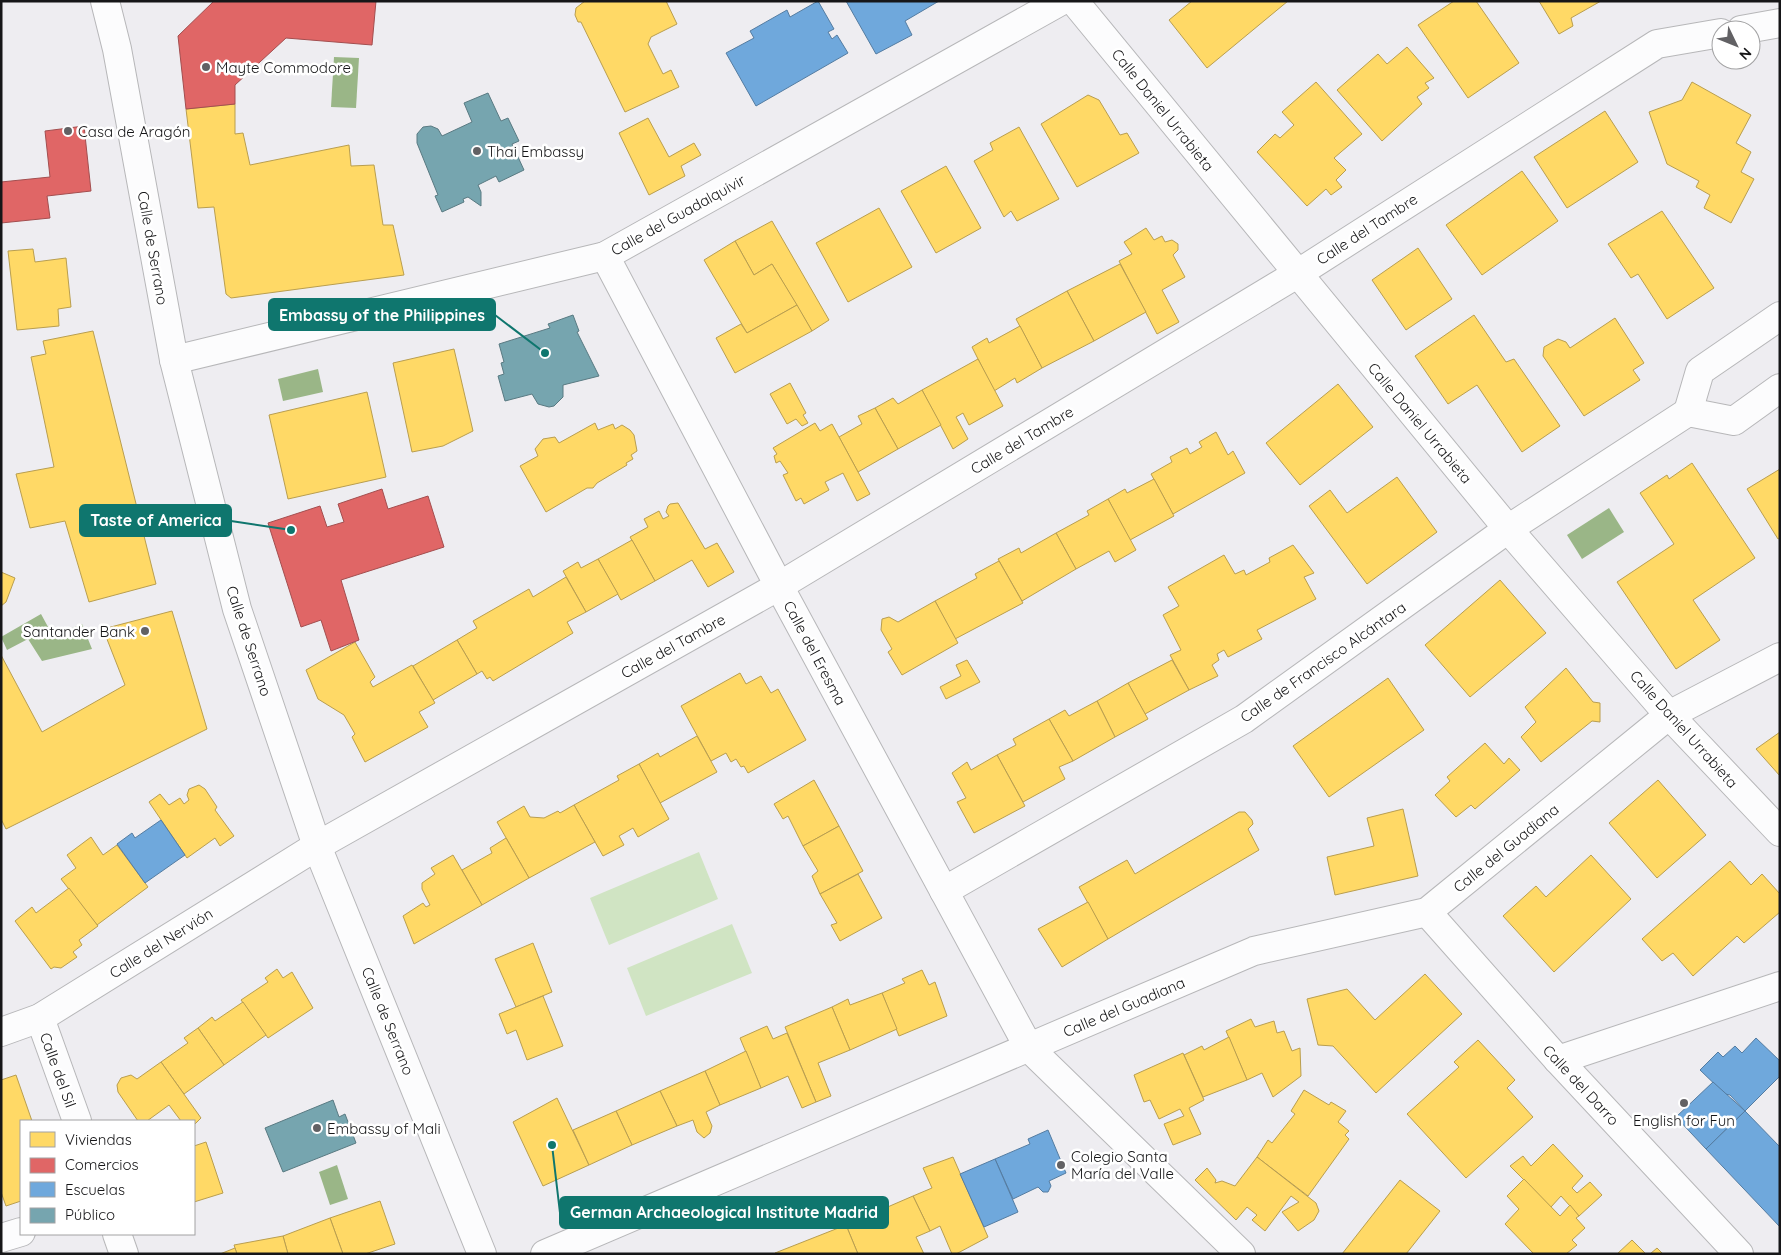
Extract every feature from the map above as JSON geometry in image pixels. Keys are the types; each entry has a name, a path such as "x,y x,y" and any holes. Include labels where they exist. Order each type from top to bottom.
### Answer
{"street":[{"name":"Calle de Serrano","path":"104,1 117,49 174,360 237,609 317,846 482,1254"},
{"name":"Calle del Guadalquivir","path":"174,360 605,256 1061,1"},
{"name":"Calle Daniel Urrabieta","path":"1074,1 1508,529 1669,715 1780,832"},
{"path":"1761,27 1780,24"},
{"name":"Calle del Tambre","path":"317,846 779,586 1297,274 1657,44 1711,35"},
{"name":"Calle del Eresma","path":"605,256 779,586 1029,1048 1240,1254"},
{"path":"1780,316 1700,371 1688,412 1734,421 1780,388"},
{"name":"Calle de Francisco Alcántara","path":"944,891 1244,718 1508,529 1688,412"},
{"name":"Calle del Guadiana","path":"545,1254 1254,951 1427,912 1669,715 1780,657"},
{"name":"Calle del Nervión","path":"1,1032 40,1018 317,846"},
{"name":"Calle del Darro","path":"1427,912 1558,1060 1739,1254"},
{"path":"1558,1060 1780,986"},
{"name":"Calle del Sil","path":"40,1018 77,1120"},
{"path":"1,1238 20,1232"},
{"path":"117,1235 124,1254"}],"shaded area":[{"path":"334,57 359,58 356,108 331,107"},
{"path":"318,369 323,392 283,401 278,379"},
{"path":"1609,508 1624,532 1582,559 1567,535"},
{"path":"41,614 53,636 82,624 92,649 42,661 28,639 7,650 1,637"},
{"path":"699,852 718,899 609,945 590,898"},
{"path":"732,924 752,973 646,1016 627,968"},
{"path":"337,1165 348,1199 330,1205 319,1172"}],"building: Viviendas":[{"path":"585,1 666,1 677,24 651,37 648,44 663,74 671,70 679,87 625,112 581,22 578,22 575,15 576,8"},
{"path":"1192,1 1288,1 1207,68 1169,20"},
{"path":"1454,1 1476,1 1519,63 1468,98 1418,25"},
{"path":"1539,1 1601,1 1571,18 1573,26 1559,34"},
{"path":"1407,47 1434,78 1425,83 1429,88 1417,97 1422,104 1382,141 1337,90 1378,54 1387,64"},
{"path":"1316,82 1362,134 1334,158 1346,170 1336,180 1342,187 1331,195 1326,189 1307,206 1257,152 1275,134 1280,138 1294,125 1282,112"},
{"path":"1692,82 1751,115 1736,143 1751,152 1741,172 1754,179 1731,223 1704,208 1710,195 1696,187 1699,181 1667,164 1649,112 1682,100"},
{"path":"1088,95 1099,100 1120,135 1127,133 1139,153 1077,187 1041,124"},
{"path":"235,104 235,134 243,133 250,165 349,145 351,166 374,165 383,225 393,225 404,275 231,298 226,294 214,207 198,208 186,109"},
{"path":"1605,111 1638,162 1567,208 1534,157"},
{"path":"648,118 669,157 694,143 701,155 681,166 685,176 649,195 619,133"},
{"path":"1019,127 1059,199 1017,221 1011,211 1004,217 974,161 993,150 990,143"},
{"path":"946,166 981,228 936,253 901,191"},
{"path":"1522,171 1558,221 1482,275 1446,225"},
{"path":"879,208 912,267 848,302 816,243"},
{"path":"1662,211 1714,288 1667,319 1638,274 1631,278 1608,244"},
{"path":"772,221 829,320 812,331 772,264 754,275 735,241"},
{"path":"1146,228 1154,240 1162,236 1165,242 1172,240 1178,244 1178,250 1173,255 1185,277 1162,290 1179,322 1157,334 1119,261 1132,254 1124,242"},
{"path":"735,241 754,275 772,264 797,305 747,333 704,260"},
{"path":"1418,248 1452,299 1406,330 1372,280"},
{"path":"33,249 35,262 66,258 71,307 58,309 59,326 17,330 8,251"},
{"path":"1120,264 1146,312 1094,341 1067,291"},
{"path":"1067,291 1094,341 1042,368 1016,319"},
{"path":"797,305 812,331 735,373 716,338 741,324 747,333"},
{"path":"1474,315 1506,362 1514,359 1560,426 1522,452 1477,385 1448,404 1415,356"},
{"path":"1615,318 1644,363 1633,370 1640,380 1584,416 1543,356 1544,347 1558,339 1566,342 1570,348"},
{"path":"1020,326 1042,368 1017,383 1015,378 994,391 972,347 987,338 989,343"},
{"path":"93,331 156,584 89,602 65,521 30,528 16,474 54,467 31,357 46,354 43,341"},
{"path":"454,349 473,431 443,446 412,452 393,363"},
{"path":"978,359 1003,406 969,425 963,413 956,417 968,439 953,449 922,390"},
{"path":"790,383 806,413 803,415 808,423 802,426 796,419 787,424 770,394"},
{"path":"1338,384 1373,427 1300,485 1266,443"},
{"path":"922,390 941,425 898,449 875,408 893,398 898,404"},
{"path":"367,392 386,477 288,499 269,415"},
{"path":"875,408 898,449 858,472 839,437 862,424 858,416"},
{"path":"595,423 598,430 613,424 615,429 622,425 630,430 634,435 637,451 631,455 633,459 626,463 627,465 597,483 593,488 587,488 546,512 520,466 538,456 535,449 543,439 555,437 559,443"},
{"path":"815,423 820,431 832,424 870,494 857,501 843,473 825,482 829,490 804,504 801,498 796,501 783,475 788,473 780,461 776,463 774,456 777,454 773,448"},
{"path":"1216,432 1228,455 1233,451 1245,473 1173,514 1151,474 1172,462 1170,457 1187,448 1190,454 1202,447 1199,442"},
{"path":"1692,463 1755,558 1693,600 1720,640 1676,669 1617,582 1674,544 1640,493 1667,475 1669,479"},
{"path":"1780,469 1780,538 1778,539 1747,489"},
{"path":"1397,477 1437,532 1367,584 1309,506 1330,490 1347,513"},
{"path":"1154,479 1174,516 1130,540 1108,499 1125,489 1127,493"},
{"path":"1108,499 1136,550 1115,562 1109,551 1076,569 1056,533 1089,515 1087,511"},
{"path":"678,503 705,549 717,543 734,572 708,587 692,560 655,581 630,537 648,527 644,519 659,511 663,519 669,516 666,512 668,506"},
{"path":"1056,533 1076,569 1022,601 998,559 1019,548 1021,553"},
{"path":"632,540 655,581 621,600 598,559"},
{"path":"1293,545 1314,573 1304,577 1316,599 1257,630 1262,639 1228,657 1224,650 1217,654 1219,660 1212,665 1218,676 1189,690 1170,655 1181,650 1163,615 1179,606 1168,587 1224,555 1235,574 1244,570 1246,575 1270,562 1269,558"},
{"path":"598,559 618,594 586,612 563,571 578,562 581,568"},
{"path":"999,561 1023,603 955,639 935,601 977,578 975,574"},
{"path":"1,572 15,578 6,602 1,606"},
{"path":"566,577 586,612 567,622 573,633 493,681 490,677 487,679 482,671 477,674 457,640 477,628 473,621 529,589 533,597"},
{"path":"1500,580 1546,633 1470,697 1425,645"},
{"path":"935,601 958,643 902,675 888,652 892,649 881,630 882,619 889,617 898,622"},
{"path":"172,611 207,729 6,829 1,819 1,655 42,732 125,685 103,629"},
{"path":"457,640 477,674 433,700 413,666"},
{"path":"355,642 375,677 370,682 373,687 412,665 435,703 419,712 428,727 365,762 352,737 355,734 344,715 318,699 306,670"},
{"path":"967,660 980,682 946,699 940,687 961,676 956,665"},
{"path":"1172,660 1189,690 1145,714 1128,683"},
{"path":"1566,668 1593,702 1600,703 1600,722 1592,721 1541,762 1521,737 1536,722 1525,707"},
{"path":"740,673 746,684 761,676 771,693 778,689 806,740 748,773 744,766 741,767 736,759 731,762 726,753 711,761 681,706"},
{"path":"1388,678 1424,730 1329,797 1293,746"},
{"path":"1128,683 1148,719 1115,737 1097,701"},
{"path":"1097,701 1115,737 1073,761 1049,719 1065,710 1069,716"},
{"path":"1049,719 1073,761 1059,767 1065,779 1023,802 997,755 1016,745 1013,739"},
{"path":"1780,732 1780,776 1756,749"},
{"path":"697,736 717,772 660,803 639,764 658,753 660,757"},
{"path":"1485,743 1504,764 1509,758 1520,770 1475,809 1471,805 1456,817 1435,795 1450,781 1447,777"},
{"path":"997,755 1025,806 974,833 957,802 966,798 952,773 967,762 971,770"},
{"path":"639,764 669,819 638,837 633,828 619,836 624,845 603,856 574,805 619,780 617,776"},
{"path":"814,780 839,826 803,846 788,816 783,819 774,804"},
{"path":"1658,780 1706,835 1657,878 1609,823"},
{"path":"199,785 205,789 217,807 215,810 234,836 220,846 215,838 187,858 149,802 160,794 169,805 180,798 184,804 189,800 187,795 189,789"},
{"path":"574,805 595,842 529,878 497,822 524,806 530,817 544,818 558,811 560,813"},
{"path":"1403,809 1418,876 1335,895 1327,857 1374,846 1367,818"},
{"path":"1239,812 1245,812 1252,820 1253,824 1248,829 1259,850 1108,939 1079,887 1127,860 1135,874"},
{"path":"839,826 863,871 820,894 812,876 818,871 803,846"},
{"path":"91,837 103,855 117,845 148,887 97,925 61,879 76,868 67,855"},
{"path":"506,838 529,878 482,905 462,870 492,853 490,848"},
{"path":"453,855 482,905 414,944 403,916 423,903 426,907 430,905 422,889 422,883 435,874 431,868"},
{"path":"1591,855 1631,899 1554,972 1503,916 1536,886 1546,897"},
{"path":"1730,861 1751,885 1762,874 1780,894 1780,912 1744,943 1737,936 1693,976 1673,953 1662,961 1642,939"},
{"path":"858,874 882,918 840,941 831,925 837,923 820,894"},
{"path":"69,888 98,926 79,940 82,945 73,952 77,957 61,968 54,967 51,969 15,921 32,907 36,913"},
{"path":"1088,902 1108,939 1062,967 1038,929"},
{"path":"533,943 552,992 516,1007 495,959"},
{"path":"277,969 283,978 292,972 313,1008 268,1038 241,1000 268,982 265,978"},
{"path":"922,970 929,985 935,982 947,1016 899,1036 882,993 905,983 902,979"},
{"path":"1425,974 1462,1014 1376,1093 1333,1046 1318,1045 1307,999 1347,989 1375,1020"},
{"path":"882,993 897,1029 850,1050 832,1007 848,999 850,1005"},
{"path":"543,996 563,1046 527,1060 516,1030 507,1034 499,1014"},
{"path":"243,1002 266,1035 224,1065 198,1028 212,1017 215,1021"},
{"path":"832,1007 850,1050 818,1063 831,1096 816,1102 785,1027"},
{"path":"1251,1019 1255,1027 1274,1021 1277,1033 1284,1031 1292,1051 1300,1048 1301,1076 1273,1097 1262,1073 1247,1080 1226,1031"},
{"path":"767,1026 773,1039 787,1033 816,1102 802,1108 788,1076 761,1088 740,1038"},
{"path":"198,1028 224,1065 184,1094 161,1062 188,1043 184,1038"},
{"path":"1229,1037 1247,1080 1203,1097 1184,1055 1202,1046 1204,1050"},
{"path":"1478,1040 1515,1080 1507,1088 1533,1117 1466,1178 1407,1114 1459,1067 1454,1062"},
{"path":"746,1051 761,1088 720,1105 705,1071"},
{"path":"1183,1053 1204,1100 1189,1108 1201,1134 1173,1145 1164,1124 1184,1116 1180,1109 1159,1119 1150,1100 1144,1102 1134,1075"},
{"path":"161,1062 201,1118 195,1124 195,1120 180,1120 169,1105 148,1120 137,1120 118,1092 117,1085 121,1078 131,1075 137,1079"},
{"path":"705,1071 720,1105 706,1112 712,1126 710,1133 704,1138 697,1132 693,1120 677,1126 660,1091"},
{"path":"16,1075 32,1120 20,1120 20,1201 6,1206 1,1192 1,1080"},
{"path":"1304,1090 1329,1105 1331,1102 1346,1111 1338,1122 1349,1131 1345,1135 1349,1139 1308,1196 1257,1157 1268,1140 1272,1143 1295,1114 1291,1111"},
{"path":"660,1091 677,1126 632,1145 616,1111"},
{"path":"557,1098 589,1165 543,1186 513,1122"},
{"path":"616,1111 632,1145 589,1165 573,1130"},
{"path":"206,1142 223,1193 195,1202 195,1146"},
{"path":"1553,1144 1583,1176 1572,1188 1577,1193 1590,1182 1602,1195 1579,1216 1561,1196 1551,1207 1510,1166 1523,1156 1531,1166"},
{"path":"953,1157 988,1237 956,1254 952,1254 940,1226 930,1231 913,1196 932,1188 923,1168"},
{"path":"1257,1157 1316,1203 1319,1211 1314,1220 1298,1231 1282,1212 1299,1202 1291,1196 1265,1231 1252,1220 1257,1215 1247,1207 1236,1220 1195,1180 1207,1168 1216,1180 1215,1183 1222,1181 1235,1186"},
{"path":"1524,1179 1560,1216 1570,1205 1579,1216 1576,1218 1585,1228 1572,1240 1577,1245 1566,1254 1531,1254 1533,1253 1505,1224 1519,1209 1507,1196"},
{"path":"1400,1180 1440,1211 1406,1254 1342,1254"},
{"path":"913,1196 930,1231 916,1237 924,1254 858,1254 846,1225"},
{"path":"380,1201 395,1244 365,1254 343,1254 330,1218"},
{"path":"330,1218 343,1254 288,1254 283,1236"},
{"path":"846,1225 858,1254 775,1253"},
{"path":"283,1236 288,1254 237,1254 234,1245"},
{"path":"1632,1240 1646,1254 1617,1254"},
{"path":"235,1248 237,1254 220,1254"},
{"path":"1657,1248 1663,1254 1650,1254"}],"building: Comercios":[{"path":"214,1 376,1 372,45 286,38 235,85 235,104 186,109 178,36"},
{"path":"84,126 91,191 47,196 50,218 1,223 1,182 50,177 45,131"},
{"path":"382,489 388,509 428,496 444,547 341,580 359,640 331,651 321,620 301,627 268,523 320,506 327,527 344,522 338,504"}],"building: Escuelas":[{"path":"818,1 834,29 828,32 832,39 837,35 848,53 756,106 726,53 754,38 750,31 787,10 790,17"},
{"path":"846,1 939,1 905,21 912,35 876,54"},
{"path":"161,820 185,855 145,883 117,844 132,833 135,838"},
{"path":"1756,1038 1780,1061 1780,1076 1745,1111 1730,1095 1725,1094 1700,1070 1718,1052 1723,1057 1735,1046 1742,1053"},
{"path":"1713,1082 1745,1111 1706,1149 1676,1117"},
{"path":"1745,1111 1780,1147 1780,1227 1706,1149"},
{"path":"1048,1130 1066,1173 1049,1181 1051,1186 1048,1192 1043,1192 1038,1187 1013,1199 995,1159 1030,1144 1028,1139"},
{"path":"995,1159 1018,1212 984,1227 960,1174"}],"building: Público":[{"path":"488,93 501,121 508,118 519,141 512,144 524,170 499,182 496,176 478,185 481,192 481,206 468,197 463,199 464,202 442,212 435,196 438,195 417,143 417,134 423,127 431,126 438,129 442,136 472,122 464,103"},
{"path":"573,315 579,331 577,332 599,376 563,385 563,397 554,406 549,407 538,404 532,394 505,401 498,376 504,374 501,363 504,362 499,344 550,328 548,324"},
{"path":"333,1100 339,1117 345,1114 356,1143 283,1172 265,1128"}],"place":[{"name":"Mayte Commodore","path":"206,67"},
{"name":"Casa de Aragón","path":"68,131"},
{"name":"Thai Embassy","path":"477,151"},
{"name":"Embassy of the Philippines","path":"545,353"},
{"name":"Taste of America","path":"291,530"},
{"name":"Santander Bank","path":"145,631"},
{"name":"English for Fun","path":"1684,1103"},
{"name":"Embassy of Mali","path":"317,1128"},
{"name":"German Archaeological Institute Madrid","path":"552,1145"},
{"name":"Colegio Santa María del Valle","path":"1061,1165"}]}
